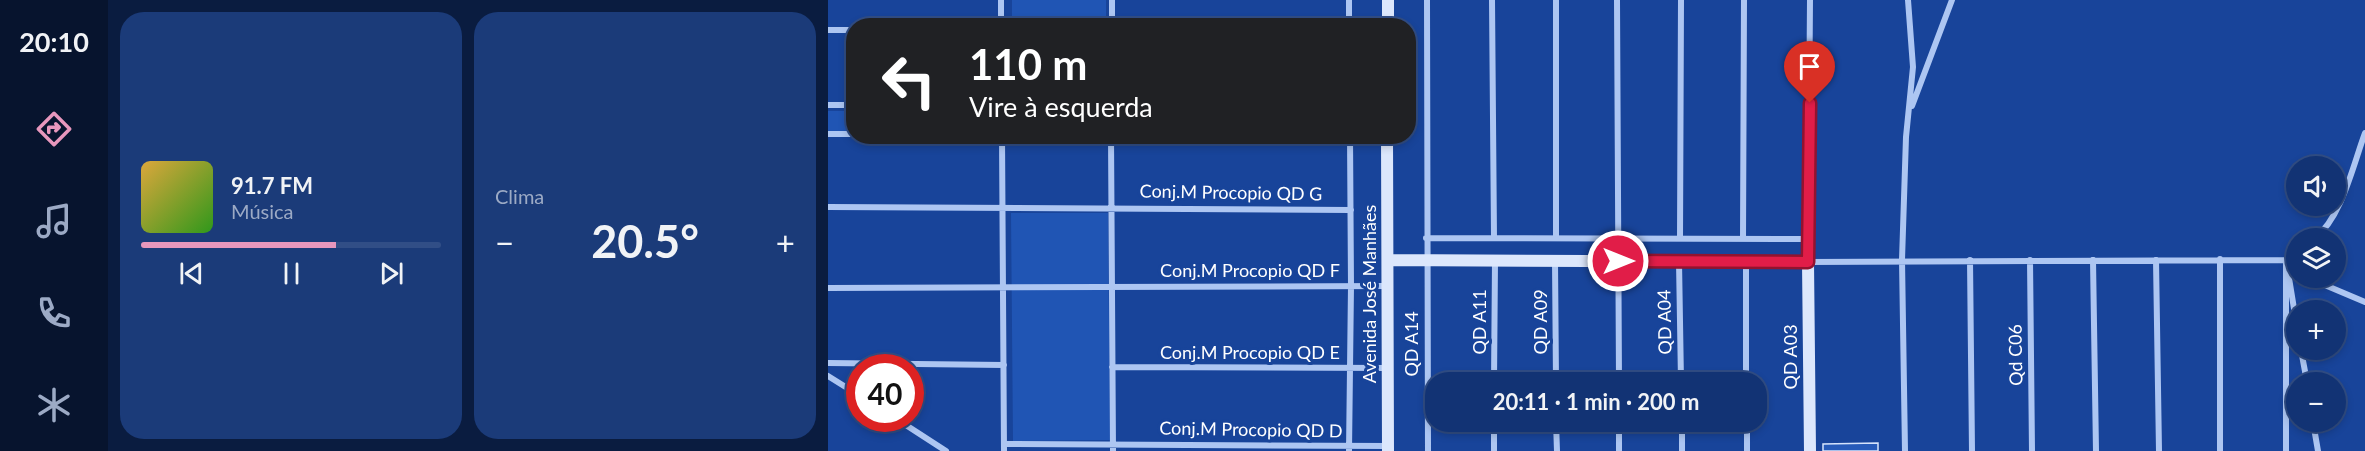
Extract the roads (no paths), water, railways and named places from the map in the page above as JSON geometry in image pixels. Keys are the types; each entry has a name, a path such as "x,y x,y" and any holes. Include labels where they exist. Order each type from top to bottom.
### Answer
{"street":[{"path":"1001,0 1001,18"},
{"path":"1112,0 1112,18"},
{"path":"1349,0 1349,18"},
{"path":"1388,0 1388,18"},
{"name":"QD A14","path":"1427,0 1428,451"},
{"path":"1492,0 1494,237"},
{"path":"1556,0 1556,237"},
{"path":"1617,0 1619,372"},
{"path":"1680,238 1681,0"},
{"path":"1743,239 1744,0"},
{"path":"1808,262 1810,0"},
{"path":"1905,451 1902,260 1906,137 1913,66 1908,0"},
{"path":"1910,112 1952,0"},
{"path":"828,30 846,30"},
{"path":"828,105 846,105"},
{"path":"2326,228 2336,212 2365,133"},
{"path":"828,134 846,134"},
{"path":"1002,144 1004,448"},
{"path":"1111,144 1113,451"},
{"path":"1349,448 1350,144"},
{"name":"Avenida José Manhães","path":"1387,144 1388,449"},
{"name":"Conj.M Procopio QD G","path":"828,207 1351,210"},
{"path":"1426,238 1808,240"},
{"path":"1388,260 1808,262 2286,260"},
{"name":"Qd C06","path":"2030,260 2032,451"},
{"path":"2156,260 2159,451"},
{"path":"2220,260 2220,451"},
{"name":"QD A11","path":"1494,372 1495,261"},
{"name":"QD A09","path":"1556,261 1556,372"},
{"name":"QD A04","path":"1679,261 1681,372"},
{"path":"1746,261 1746,372"},
{"path":"1970,261 1972,451"},
{"path":"2093,261 2096,451"},
{"name":"QD A03","path":"1808,262 1810,451"},
{"name":"Conj.M Procopio QD F","path":"828,288 1387,286"},
{"path":"2286,288 2286,451"},
{"path":"2332,288 2365,302"},
{"path":"828,363 1004,365"},
{"name":"Conj.M Procopio QD E","path":"1112,367 1388,368"},
{"path":"828,376 846,387"},
{"path":"917,432 946,451"},
{"path":"1494,432 1494,451"},
{"path":"1556,432 1557,451"},
{"path":"1619,432 1619,451"},
{"path":"1682,432 1682,451"},
{"path":"1747,432 1747,451"},
{"path":"2315,432 2318,451"},
{"name":"Conj.M Procopio QD D","path":"1004,448 1113,443 1388,449"}]}
